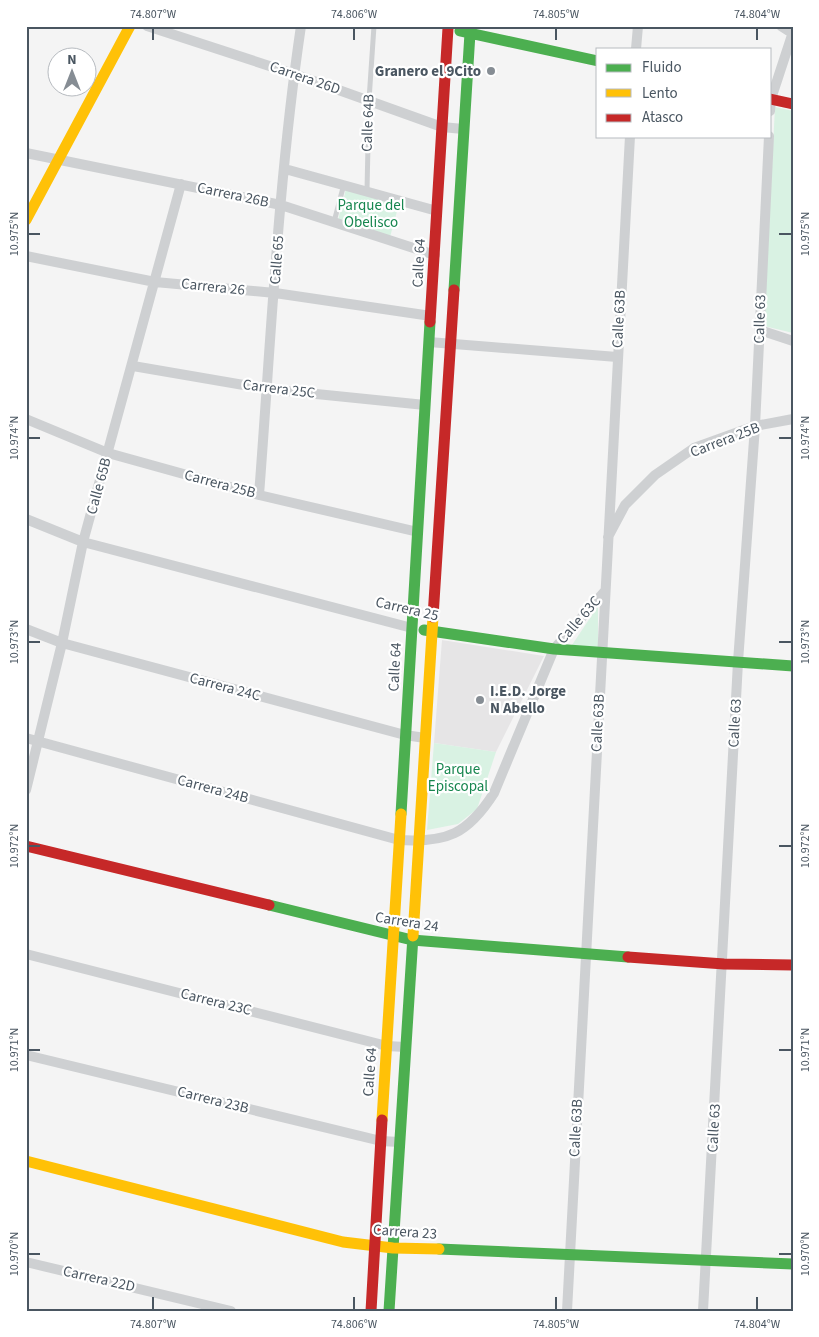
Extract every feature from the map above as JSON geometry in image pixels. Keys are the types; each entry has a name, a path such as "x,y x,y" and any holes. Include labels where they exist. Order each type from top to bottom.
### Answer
{"street":[{"path":"26,220 130,26"},
{"name":"Carrera 26D","path":"147,26 294,74 442,127 463,129"},
{"name":"Calle 65","path":"259,494 281,205 294,74 302,26"},
{"path":"636,48 638,26"},
{"path":"772,96 792,32 782,26"},
{"path":"447,27 469,30 596,61"},
{"name":"Calle 64","path":"371,1311 447,27"},
{"path":"389,1311 469,30"},
{"path":"772,99 793,104"},
{"name":"Calle 63B","path":"567,1311 630,138"},
{"name":"Calle 63","path":"703,1311 724,964 738,662 760,330 769,138"},
{"name":"Carrera 26B","path":"26,153 281,205 434,255"},
{"path":"285,169 367,190 437,211"},
{"name":"Calle 65B","path":"26,790 62,643 83,542 133,366 181,184"},
{"name":"Carrera 26","path":"26,256 155,282 275,293 431,316"},
{"path":"760,330 793,341"},
{"path":"429,342 617,357"},
{"name":"Carrera 25C","path":"133,366 268,389 426,405"},
{"name":"Carrera 25B","path":"26,419 108,453 259,494 418,532"},
{"name":"Carrera 25B","path":"607,540 625,505 655,475 694,448 754,426 793,419"},
{"path":"420,500 440,502"},
{"name":"Carrera 25","path":"26,519 83,542 412,628 554,649 793,666"},
{"name":"Calle 63C","path":"399,840 437,840 463,829 482,813 494,793 554,649 605,591"},
{"name":"Carrera 24C","path":"26,630 62,643 406,735 425,738"},
{"name":"Carrera 24B","path":"26,738 399,840"},
{"name":"Carrera 24","path":"26,846 393,937 412,940 724,964 793,965"},
{"name":"Carrera 23C","path":"26,954 387,1046 406,1048"},
{"name":"Carrera 23B","path":"26,1055 381,1141 400,1142"},
{"name":"Carrera 23","path":"26,1161 343,1242 393,1248 569,1253 793,1264"},
{"name":"Carrera 22D","path":"26,1262 231,1311"}],"lane":[{"name":"Calle 64B","path":"367,190 369,100 374,26"},
{"path":"334,222 344,184"}],"shaded area":[{"name":"I.E.D. Jorge N Abello","path":"442,640 544,656 496,752 434,743"}],"green space":[{"path":"775,107 793,111 793,333 764,326"},
{"name":"Parque del Obelisco","path":"346,189 399,204 390,237 338,220"},
{"path":"598,606 598,649 572,645"},
{"name":"Parque Episcopal","path":"434,743 496,752 477,809 458,824 427,830"}],"traffic: fast":[{"path":"460,31 596,61"},
{"path":"454,290 470,33"},
{"path":"401,814 430,322"},
{"path":"424,630 554,649 793,666"},
{"path":"269,905 412,940 628,957"},
{"path":"389,1311 413,936"},
{"path":"439,1249 793,1264"}],"traffic: slow":[{"path":"26,220 130,26"},
{"path":"413,936 433,617"},
{"path":"382,1120 401,814"},
{"path":"26,1161 343,1242 393,1248 439,1249"}],"traffic: jam":[{"path":"430,322 448,28"},
{"path":"772,99 793,104"},
{"path":"433,617 454,290"},
{"path":"26,846 269,905"},
{"path":"628,957 724,964 793,965"},
{"path":"371,1311 382,1120"}],"place":[{"name":"Granero el 9Cito","path":"491,71"},
{"name":"I.E.D. Jorge N Abello","path":"480,700"}]}
